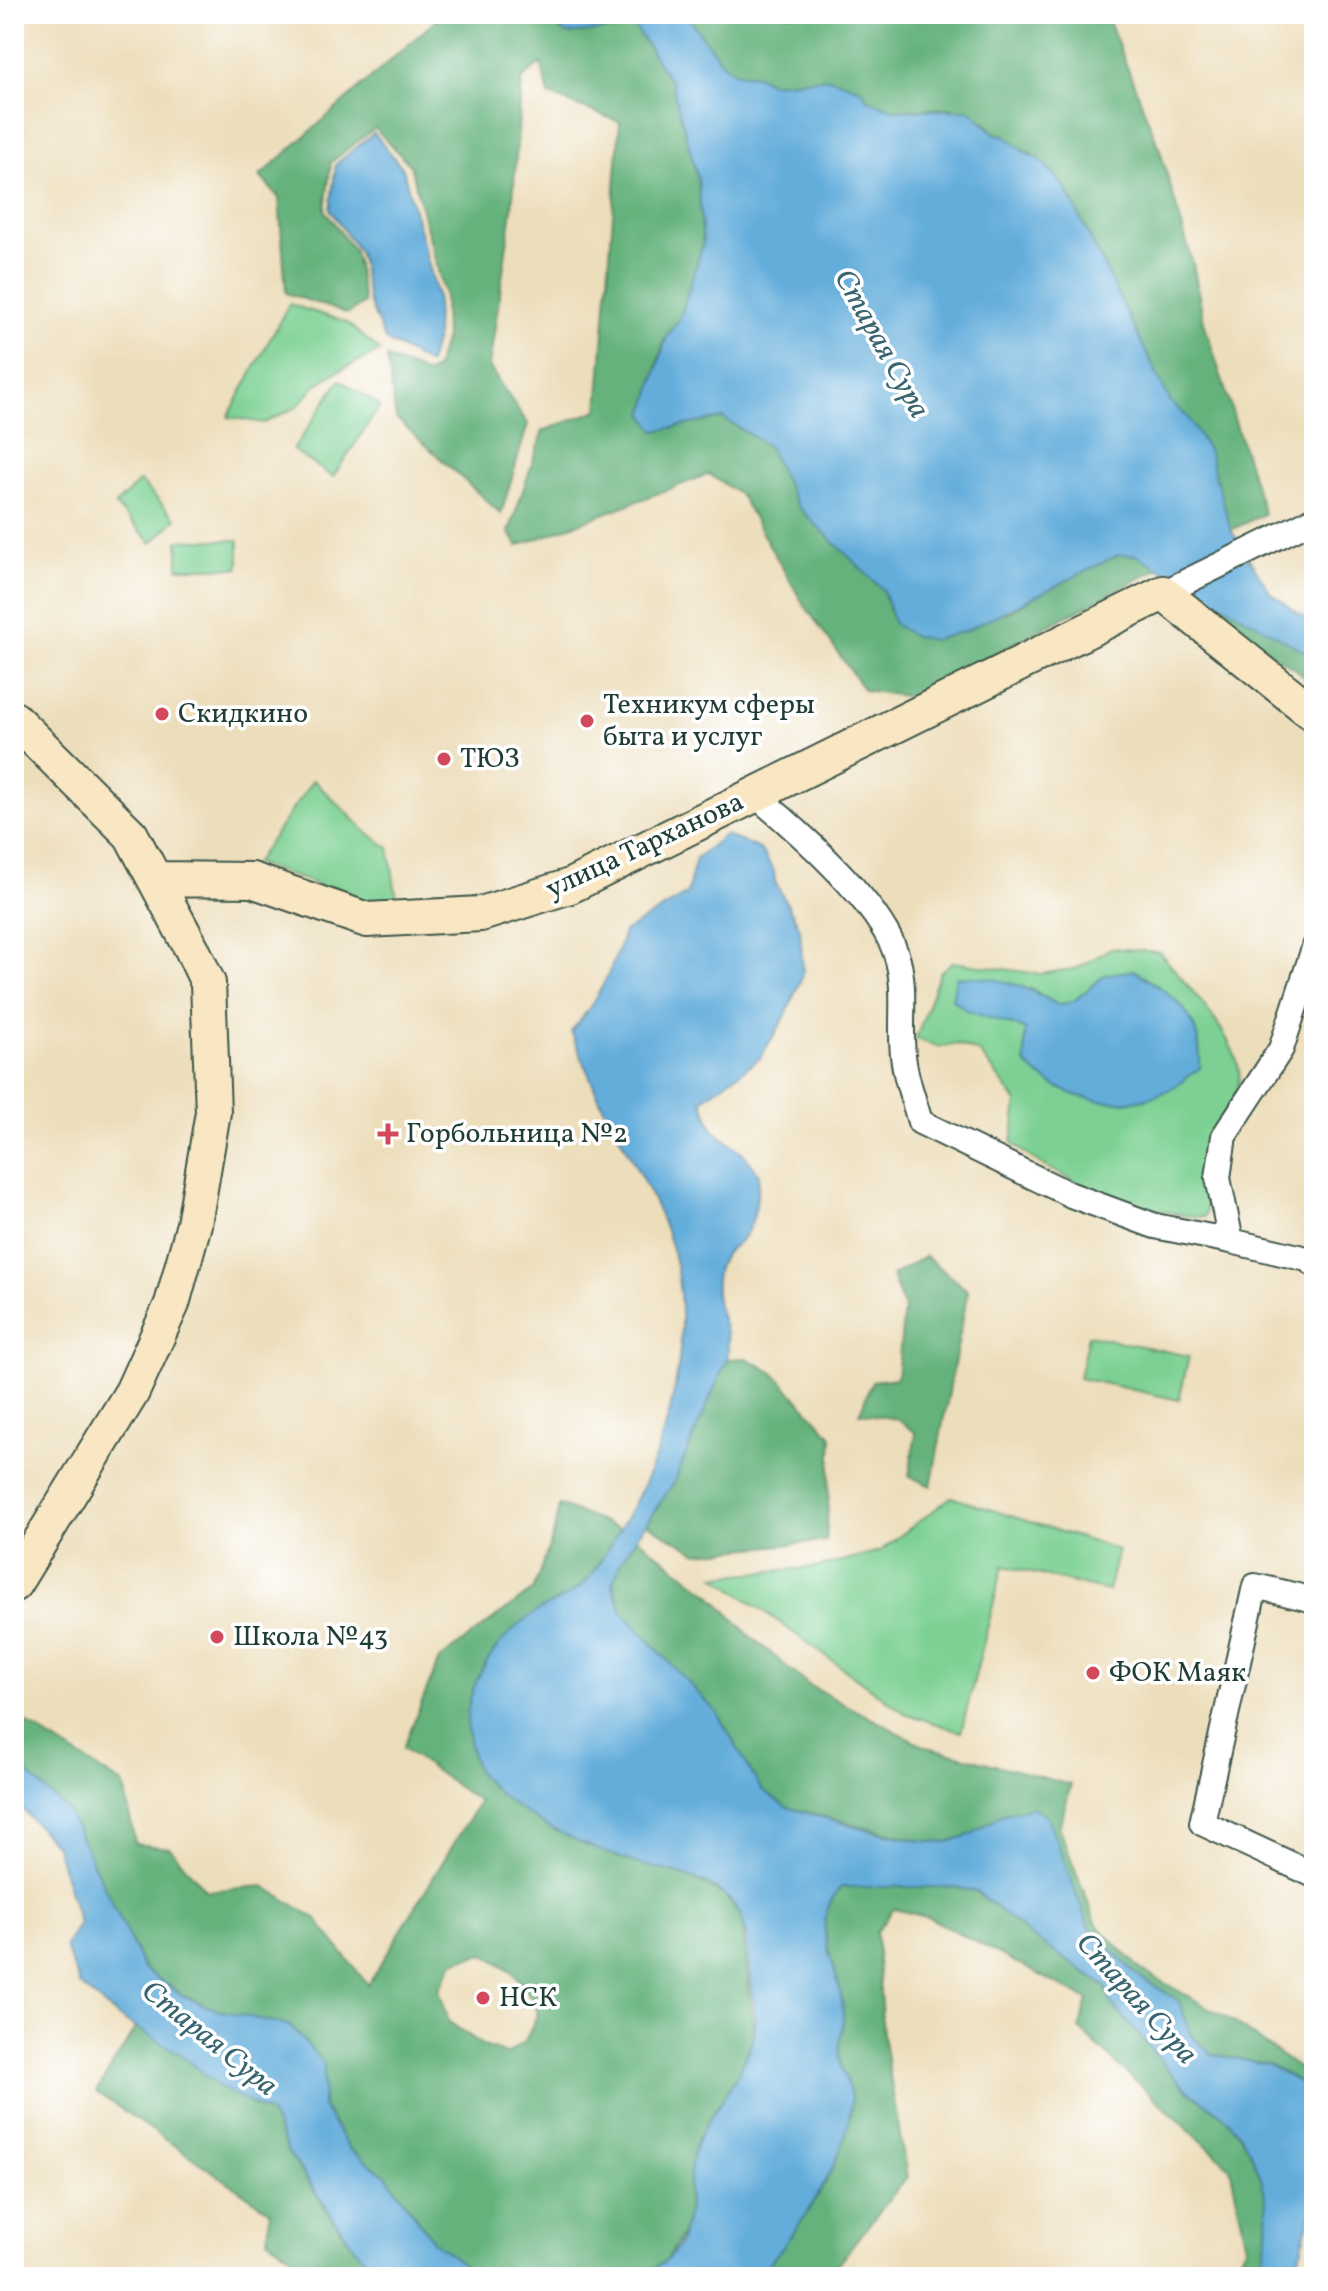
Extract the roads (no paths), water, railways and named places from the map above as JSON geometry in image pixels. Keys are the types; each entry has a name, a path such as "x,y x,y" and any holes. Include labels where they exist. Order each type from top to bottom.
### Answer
{"street":[{"name":"улица Тарханова","path":"156,879 252,880 367,920 481,914 570,886 1314,519"},
{"path":"1163,593 1314,714"},
{"path":"14,719 131,835 156,879 208,983 213,1112 194,1224 172,1304 132,1392 14,1584"},
{"path":"755,795 787,821 856,892 896,953 901,981 904,1063 920,1122 1071,1195 1155,1226 1307,1259 1314,1264"},
{"path":"1231,1241 1218,1178 1224,1136 1281,1049 1314,948"},
{"path":"1314,1600 1255,1586 1202,1823 1314,1875"}],"water":[{"name":"Старая Сура","path":"556,14 686,14 721,62 736,73 756,75 771,83 830,78 861,89 867,99 895,110 970,110 995,134 1004,135 1027,154 1040,159 1065,187 1170,401 1188,418 1208,450 1231,530 1270,592 1314,625 1314,657 1136,555 1118,555 965,631 933,640 914,636 894,624 883,590 798,507 768,446 723,418 655,431 644,415 666,338 680,318 703,244 698,179 671,82 635,27 567,34 557,27"},
{"path":"374,133 403,169 437,295 436,337 429,364 385,340 369,302 359,252 330,210 336,164"},
{"name":"Старая Сура","path":"725,835 760,849 774,871 775,882 800,928 803,975 785,1017 760,1058 702,1100 714,1131 743,1153 759,1174 756,1203 748,1230 725,1254 718,1269 717,1302 727,1338 727,1359 674,1482 621,1561 612,1585 623,1613 717,1713 761,1789 786,1807 877,1832 921,1841 948,1842 972,1834 1001,1815 1032,1807 1047,1816 1089,1928 1137,1975 1179,2001 1190,2034 1211,2054 1266,2064 1299,2082 1309,2096 1314,2140 1314,2205 1293,2277 1255,2277 1263,2257 1267,2213 1258,2168 1248,2148 1220,2113 1189,2092 1175,2078 1111,2004 1106,1987 1031,1936 977,1892 956,1887 841,1887 830,1902 825,1932 841,1996 843,2019 839,2055 851,2102 841,2148 818,2196 758,2277 639,2277 666,2261 677,2248 687,2218 694,2151 741,2068 752,2042 755,2017 744,1925 734,1904 708,1884 590,1846 550,1828 513,1805 477,1769 467,1721 475,1684 495,1650 523,1622 577,1589 595,1571 645,1481 670,1411 681,1339 681,1302 676,1265 664,1226 600,1100 571,1031 603,985 624,932 687,894 696,858"},
{"path":"1133,970 1174,998 1183,1008 1196,1033 1200,1068 1169,1090 1131,1101 1092,1099 1056,1086 1025,1063 1025,1029 968,1011 952,999 956,977 970,977 1009,983 1058,1005 1074,1001 1105,975"},
{"name":"Старая Сура","path":"14,1761 68,1811 144,1969 184,1996 217,2010 291,2026 324,2064 323,2107 350,2150 386,2175 434,2242 480,2277 391,2277 359,2254 287,2150 271,2114 221,2088 179,2053 118,2017 80,1985 65,1947 79,1923 56,1846 14,1800"}],"place":[{"name":"Скидкино","path":"162,714"},
{"name":"Техникум сферы быта и услуг","path":"587,721"},
{"name":"ТЮЗ","path":"444,759"},
{"name":"Горбольница №2","path":"388,1134"},
{"name":"Школа №43","path":"217,1637"},
{"name":"ФОК Маяк","path":"1093,1673"},
{"name":"НСК","path":"483,1998"}]}
